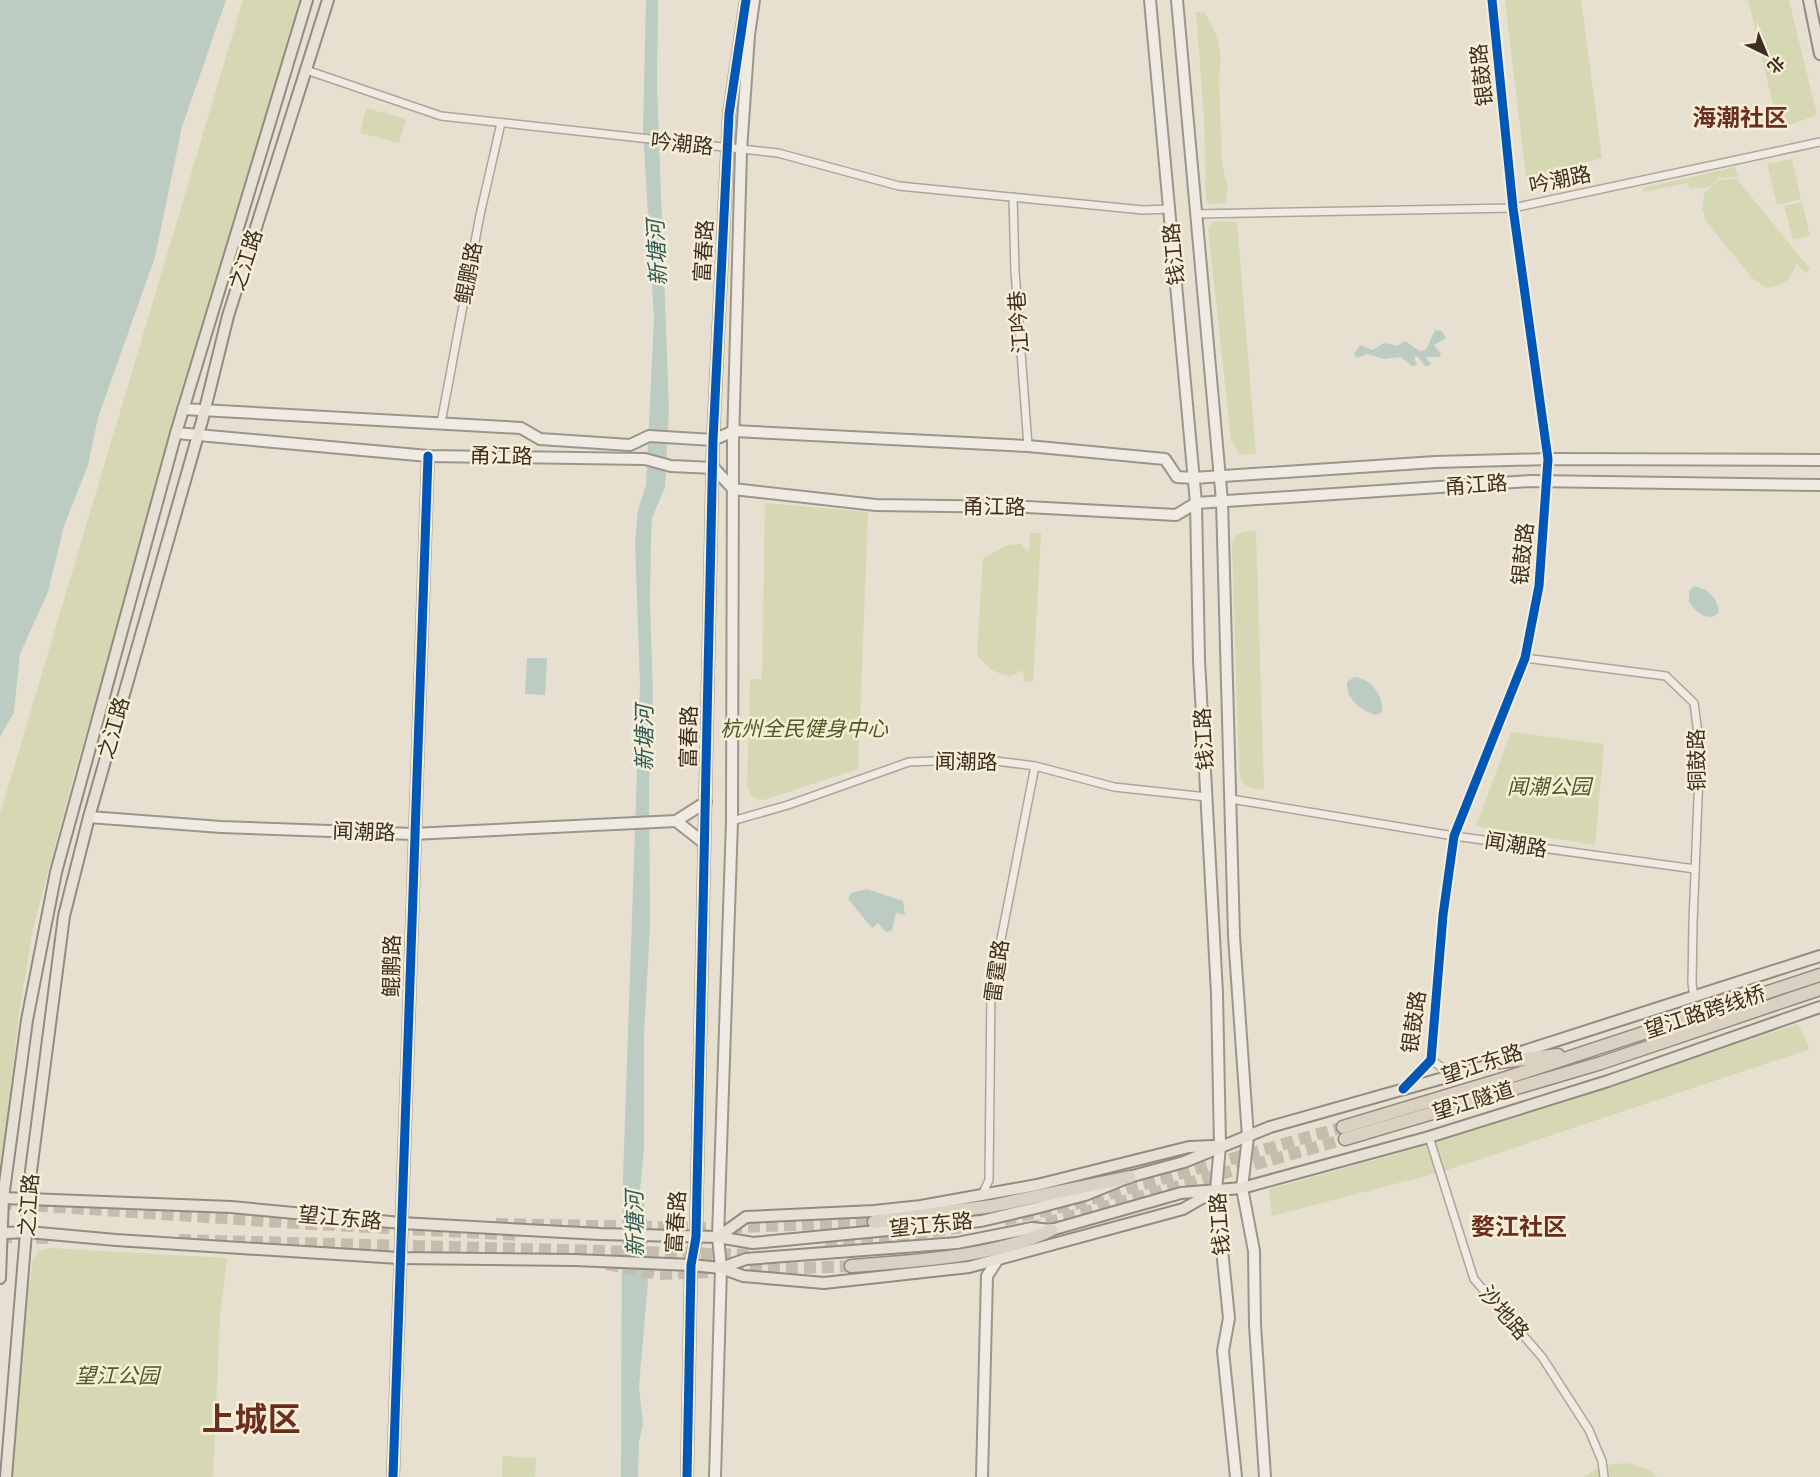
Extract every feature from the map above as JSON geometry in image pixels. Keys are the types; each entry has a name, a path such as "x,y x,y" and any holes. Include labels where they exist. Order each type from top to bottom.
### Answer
{"highway":[{"name":"望江路跨线桥","path":"1588,1050 1817,975"},
{"name":"望江路跨线桥","path":"1601,1063 1820,989"},
{"path":"1775,1004 1820,996"},
{"path":"1500,1062 1588,1050"},
{"name":"望江隧道","path":"1588,1050 1344,1133 1601,1063"},
{"path":"874,1222 992,1206 1129,1177"},
{"path":"851,1266 926,1259 980,1250 1028,1240 1051,1230"}],"main road":[{"name":"之江路","path":"0,1278 4,1233 3,1198 41,938 64,842 176,433 307,0"},
{"name":"之江路","path":"6,1477 28,1232 28,1198 57,956 64,916 88,817 198,436 228,316 328,0"},
{"name":"富春路","path":"687,1477 691,1265 696,1237 713,440 729,114 746,0"},
{"name":"富春路","path":"715,1477 720,1268 718,1237 732,821 734,431 741,151 749,35 754,0"},
{"name":"钱江路","path":"1150,0 1196,503 1199,660 1217,993 1220,1146 1216,1190 1229,1318 1223,1351 1236,1477"},
{"name":"钱江路","path":"1178,0 1222,501 1234,936 1248,1137 1242,1188 1254,1251 1255,1325 1265,1477"},
{"path":"1809,0 1820,54"},
{"name":"甬江路","path":"183,409 520,428 540,439 630,445 649,436 713,440 734,431 1028,446 1165,459 1177,477 1193,478 1434,462 1548,459 1820,460"},
{"name":"甬江路","path":"176,433 428,456 645,459 672,466 714,468"},
{"name":"鲲鹏路","path":"393,1477 413,834 428,456"},
{"path":"714,468 734,489"},
{"name":"甬江路","path":"734,489 876,505 1027,507 1176,515 1196,503 1548,482 1820,485"},
{"name":"闻潮路","path":"88,817 221,828 413,834 676,821 706,802"},
{"path":"676,821 705,843"},
{"name":"望江东路","path":"3,1198 231,1207 400,1223 601,1234 718,1237 753,1243 981,1221 1085,1195 1129,1177 1184,1162 1270,1127 1500,1062 1521,1052 1820,956"},
{"name":"望江东路","path":"4,1233 28,1232 116,1240 399,1258 605,1261 720,1268 746,1260 957,1243 1032,1228 1051,1230 1181,1192 1242,1188 1429,1137 1608,1081 1820,1007"},
{"path":"718,1237 746,1217 874,1211 981,1196 1189,1148 1220,1146"},
{"path":"720,1268 743,1276 824,1283 969,1267 1183,1209 1216,1190"},
{"path":"982,1477 987,1276 998,1259"},
{"path":"969,1267 987,1276"}],"street":[{"name":"银鼓路","path":"1403,1089 1431,1060 1443,915 1454,836 1525,657 1539,586 1548,482 1548,459 1513,208 1492,0"},
{"name":"吟潮路","path":"306,70 441,116 668,143 778,153 899,186 1143,210 1170,209"},
{"name":"鲲鹏路","path":"441,423 480,215 501,123"},
{"name":"吟潮路","path":"1195,214 1513,208 1820,142"},
{"name":"江吟巷","path":"1013,197 1015,271 1028,446"},
{"name":"铜鼓路","path":"1525,657 1666,676 1694,703 1700,749 1692,983 1694,997"},
{"name":"闻潮路","path":"732,821 789,805 909,762 980,759 1035,766 1114,787 1207,797"},
{"name":"雷霆路","path":"981,1196 989,1180 991,990 1035,766"},
{"name":"闻潮路","path":"1231,799 1454,836 1695,869"},
{"name":"银鼓路","path":"1431,1060 1453,1075"},
{"name":"沙地路","path":"1429,1137 1474,1279 1542,1357 1588,1430 1602,1461 1604,1477"},
{"path":"989,1180 1002,1192"}],"green space":[{"path":"243,0 300,0 73,778 33,929 19,1013 0,1183 0,814"},
{"path":"1505,0 1581,0 1602,158 1526,177"},
{"path":"1748,0 1789,0 1817,115 1779,129"},
{"path":"1196,12 1204,12 1209,19 1220,51 1222,164 1228,189 1225,203 1209,204 1206,200 1204,117"},
{"path":"366,108 406,119 399,143 360,133"},
{"path":"1792,159 1801,199 1777,205 1767,164"},
{"path":"1735,167 1738,177 1719,178 1711,186 1690,189 1687,183 1644,192 1643,188"},
{"path":"1737,179 1810,269 1805,273 1796,263 1786,281 1778,286 1767,288 1752,278 1706,221 1702,209 1705,192 1719,180"},
{"path":"1802,202 1810,236 1793,240 1784,206"},
{"path":"1213,221 1237,222 1256,454 1239,454 1231,439 1208,228"},
{"name":"杭州全民健身中心","path":"765,503 868,512 858,769 764,800 753,796 747,786 750,679 762,679"},
{"path":"1256,530 1264,790 1249,787 1242,782 1239,771 1232,544 1236,534"},
{"path":"1030,533 1041,533 1033,682 1024,682 1023,670 1011,676 1000,673 987,666 977,654 983,558 1007,545 1021,544 1029,552"},
{"name":"闻潮公园","path":"1511,732 1604,744 1595,845 1476,826"},
{"path":"1798,1024 1810,1049 1441,1172 1272,1216 1269,1189 1432,1144"},
{"name":"望江公园","path":"50,1248 227,1258 220,1316 213,1477 9,1477 12,1412 33,1258 40,1251"},
{"path":"503,1456 536,1458 535,1477 502,1477"},
{"path":"1627,1463 1649,1470 1657,1477 1584,1477 1603,1465"}],"water":[{"path":"0,0 226,0 182,127 155,257 98,418 88,465 64,526 48,592 20,654 14,712 0,737"},
{"name":"新塘河","path":"646,0 658,0 657,86 669,410 665,487 652,518 651,541 653,697 649,783 650,927 644,1034 644,1147 640,1191 647,1215 648,1282 639,1386 643,1425 639,1441 638,1477 621,1477 622,1206 640,685 635,541 638,510 646,485 654,318 643,129"},
{"path":"1435,330 1442,331 1446,338 1434,345 1441,354 1440,357 1426,357 1431,364 1428,366 1425,366 1417,356 1414,357 1417,365 1412,366 1401,357 1384,359 1367,354 1357,358 1354,354 1360,345 1373,350 1384,343 1398,346 1405,341 1420,351 1426,350"},
{"path":"1694,586 1712,595 1719,613 1706,617 1695,609 1689,602 1689,591"},
{"path":"527,658 547,658 545,695 525,694"},
{"path":"1354,677 1371,684 1379,694 1382,712 1376,715 1370,713 1351,698 1347,682"},
{"path":"867,889 903,901 905,915 896,913 892,931 886,932 878,923 872,928 848,899 851,893"}],"tunnel":[{"path":"1004,1220 1074,1204 1343,1127"},
{"path":"1029,1228 1345,1139"},
{"path":"0,1203 520,1235"},
{"path":"496,1224 712,1228 874,1222"},
{"path":"825,1240 882,1238 972,1226"},
{"path":"0,1237 54,1238"},
{"path":"179,1240 755,1255"},
{"path":"607,1264 659,1274 851,1266"}],"cycle path":[{"path":"687,1477 691,1265 696,1237 713,440 729,114 746,0"},
{"path":"1403,1089 1431,1060 1443,915 1454,836 1525,658 1539,586 1548,459 1513,208 1492,0"},
{"path":"393,1477 428,456"}],"district":[{"name":"海潮社区","path":"1740,118"},
{"name":"婺江社区","path":"1519,1227"},
{"name":"上城区","path":"251,1420"}]}
